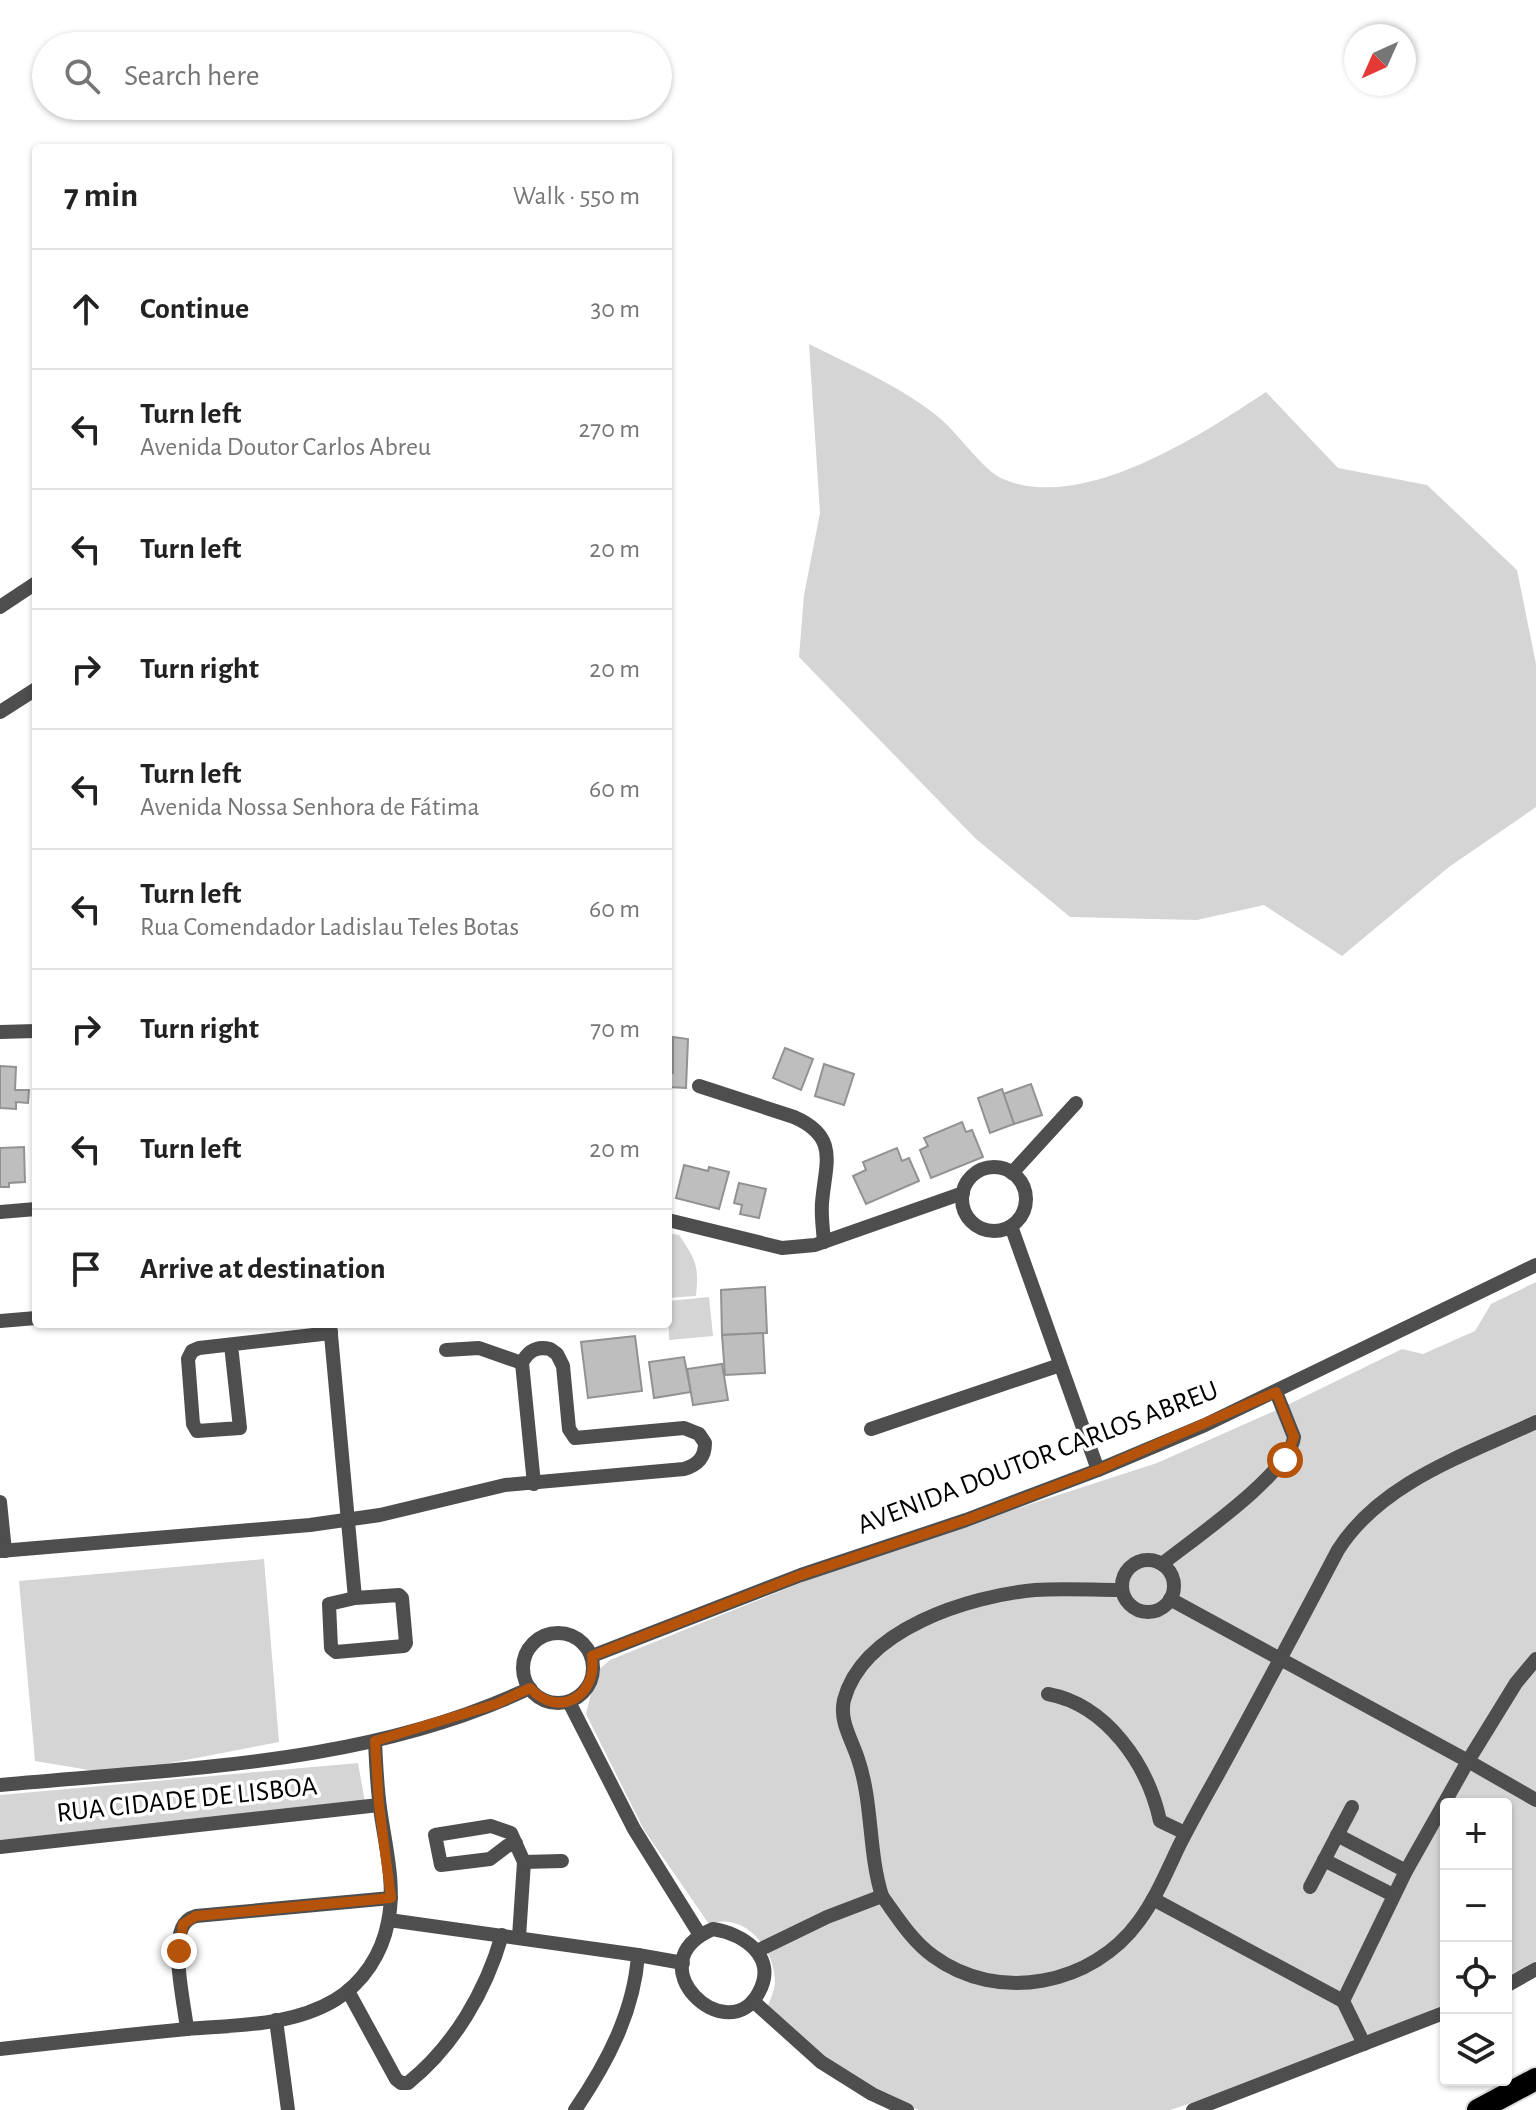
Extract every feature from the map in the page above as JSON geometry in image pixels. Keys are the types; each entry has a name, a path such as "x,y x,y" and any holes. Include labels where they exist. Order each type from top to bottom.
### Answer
{"highway":[{"path":"1478,2110 1536,2079"}],"street":[{"path":"0,607 32,586"},
{"path":"0,712 32,692"},
{"path":"0,1032 32,1031"},
{"path":"699,1086 794,1117 805,1122 820,1137 828,1150 822,1202 824,1242"},
{"path":"1012,1173 1076,1103"},
{"path":"992,1167 1012,1173 1020,1180 1026,1199 1019,1219 1002,1230 981,1228 966,1214 963,1193 973,1175 992,1167"},
{"path":"672,1221 782,1248 806,1247 963,1193"},
{"path":"0,1212 32,1209"},
{"path":"1011,1226 1098,1470"},
{"name":"AVENIDA DOUTOR CARLOS ABREU","path":"592,1656 801,1575 966,1520 1098,1470 1276,1392 1536,1265"},
{"path":"0,1321 32,1318"},
{"path":"231,1345 240,1428 197,1431 193,1424 189,1356 199,1348 330,1329 355,1598"},
{"path":"446,1350 479,1348 522,1363"},
{"path":"0,1502 2,1551 310,1525 380,1515 505,1485 534,1484 684,1469 697,1464 705,1448 703,1437 684,1428 578,1439 569,1429 560,1358 554,1351 533,1350 522,1363 534,1484"},
{"path":"871,1429 1060,1365"},
{"path":"1162,1564 1267,1478 1288,1456 1294,1437 1276,1392"},
{"path":"1120,1590 1036,1590 980,1600 930,1618 893,1637 865,1661 855,1675 844,1703 844,1720 864,1781 874,1869 882,1896 913,1937 934,1957 974,1977 1012,1984 1051,1980 1073,1972 1110,1950 1138,1922 1153,1899 1185,1833 1338,1550 1353,1528 1403,1487 1536,1422"},
{"path":"1142,1560 1162,1564 1171,1572 1175,1591 1159,1610 1148,1613 1138,1610 1127,1602 1120,1590 1124,1573 1142,1560"},
{"path":"399,1595 402,1598 405,1628 404,1646 332,1650 329,1604 355,1598 399,1595"},
{"path":"1170,1599 1536,1800"},
{"path":"547,1634 574,1636 592,1656 594,1670 590,1683 582,1694 569,1702 543,1699 530,1688 523,1671 525,1658 536,1641 547,1634"},
{"path":"1343,2001 1393,1895 1468,1761 1516,1683 1536,1659"},
{"path":"0,1785 259,1760 375,1741 496,1704 530,1688"},
{"path":"1048,1694 1072,1701 1113,1731 1131,1751 1144,1773 1160,1821 1185,1833"},
{"path":"569,1702 634,1829 700,1935"},
{"path":"0,2049 276,2020 314,2009 348,1991 375,1958 389,1920 391,1898 379,1805 375,1741"},
{"name":"RUA CIDADE DE LISBOA","path":"0,1847 379,1805"},
{"path":"1310,1887 1352,1807"},
{"path":"516,1843 490,1859 441,1865 435,1835 491,1826 511,1833 516,1843 524,1862 519,1937"},
{"path":"1337,1835 1406,1871"},
{"path":"1324,1860 1393,1895"},
{"path":"524,1862 562,1861"},
{"path":"757,1951 827,1917 882,1896"},
{"path":"187,2029 179,1951 181,1931 188,1919 391,1898"},
{"path":"1153,1899 1343,2001 1364,2044"},
{"path":"389,1920 683,1963"},
{"path":"713,1929 730,1932 746,1939 757,1951 764,1979 753,2001 739,2009 723,2012 704,2007 690,1994 683,1979 683,1963 691,1941 700,1935 713,1929"},
{"path":"348,1991 396,2079 408,2083 448,2041 469,2012 490,1970 502,1935"},
{"path":"575,2110 601,2068 629,2008 638,1955"},
{"path":"1512,1983 1536,1969"},
{"path":"753,2001 821,2062 872,2094 907,2110"},
{"path":"1193,2110 1441,2014"},
{"path":"276,2020 288,2110"}],"shaded area":[{"path":"809,344 878,378 928,409 996,475 1035,487 1069,486 1104,478 1140,464 1209,429 1266,392 1338,468 1427,485 1517,570 1536,664 1536,807 1449,867 1342,956 1264,905 1197,920 1070,917 975,838 799,657 804,595 820,513"},
{"path":"672,1234 679,1235 693,1257 697,1277 696,1296 672,1298"},
{"path":"1536,1282 1536,1961 1512,1974 1512,1798 1440,1798 1440,2006 1252,2083 1170,2110 919,2110 857,2080 801,2039 767,2008 775,1983 774,1970 764,1946 746,1928 734,1923 722,1921 709,1924 644,1830 586,1714 596,1672 610,1660 810,1579 1157,1463 1279,1409 1402,1349 1423,1354 1475,1331 1491,1304"},
{"path":"709,1297 713,1336 669,1340 672,1301"},
{"path":"264,1559 279,1742 113,1774 35,1761 19,1581"},
{"path":"358,1763 365,1802 0,1840 0,1795"}],"building":[{"path":"673,1037 688,1039 686,1088 672,1087"},
{"path":"785,1048 813,1059 801,1090 773,1078"},
{"path":"824,1064 854,1074 844,1105 815,1096"},
{"path":"0,1066 16,1067 15,1090 29,1090 28,1103 16,1102 16,1109 0,1108"},
{"path":"1031,1084 1042,1115 1014,1124 1003,1094"},
{"path":"1002,1089 1014,1124 990,1133 978,1098"},
{"path":"962,1122 966,1132 972,1130 983,1157 931,1178 920,1150 928,1146 924,1138"},
{"path":"24,1147 25,1182 0,1187 0,1148"},
{"path":"897,1148 902,1161 909,1158 919,1181 866,1204 853,1176 866,1170 863,1162"},
{"path":"684,1165 729,1172 719,1209 676,1198"},
{"path":"739,1183 766,1189 759,1218 740,1214 742,1205 734,1203"},
{"path":"765,1287 767,1333 722,1335 721,1290"},
{"path":"763,1333 765,1373 725,1375 722,1335"},
{"path":"635,1336 642,1391 588,1398 581,1342"},
{"path":"684,1357 691,1392 654,1398 649,1362"},
{"path":"722,1364 728,1400 693,1405 687,1369"}],"route":[{"path":"179,1951 183,1924 196,1916 391,1898 379,1805 375,1741 496,1704 530,1688 543,1699 569,1702 582,1694 590,1683 594,1670 592,1656 801,1575 966,1520 1098,1470 1276,1392 1294,1437 1285,1460"}]}
